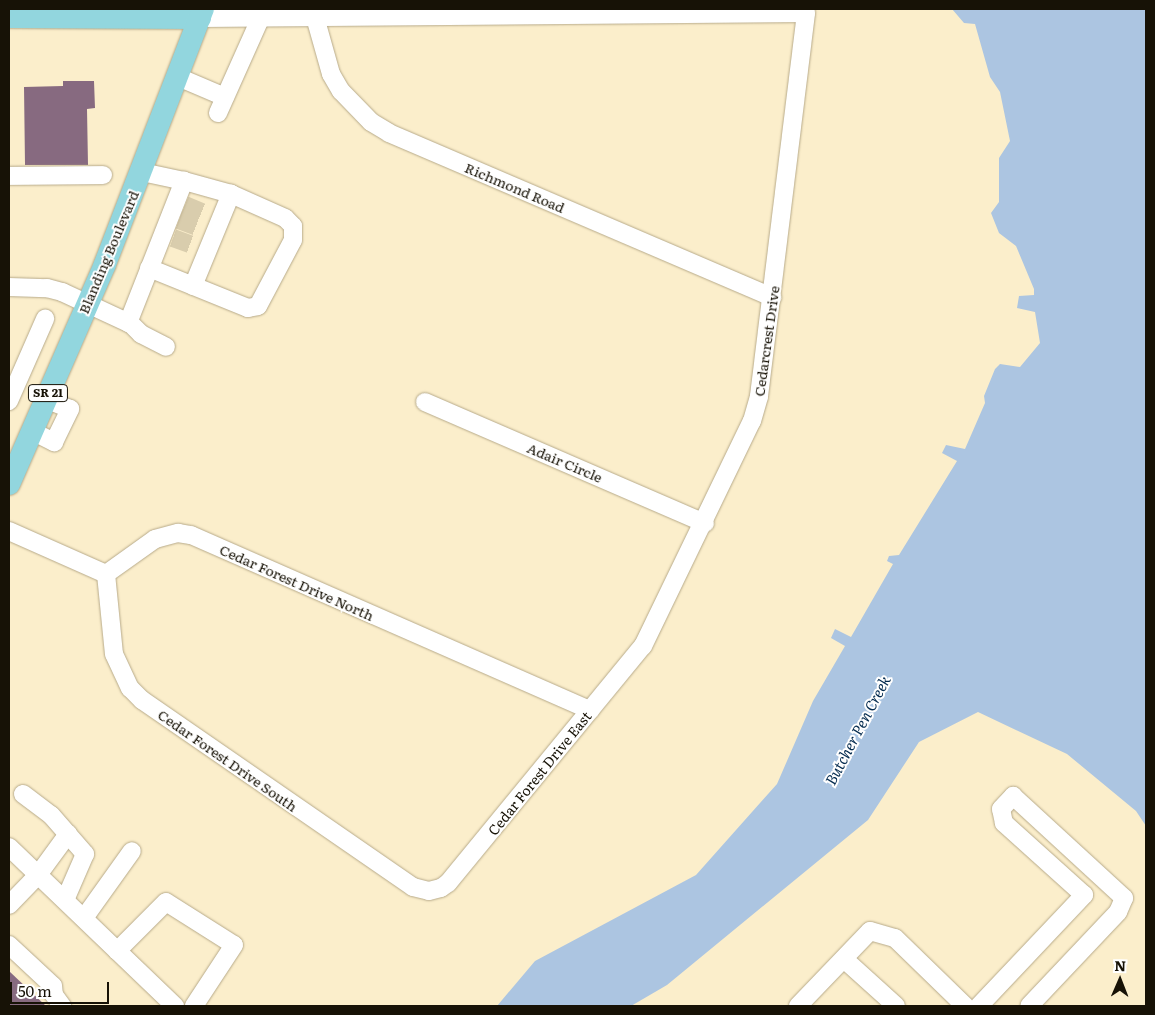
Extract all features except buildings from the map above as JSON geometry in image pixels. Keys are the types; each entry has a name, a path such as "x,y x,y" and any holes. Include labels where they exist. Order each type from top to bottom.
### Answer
{"main road":[{"path":"9,17 45,12 204,12"},
{"name":"Blanding Boulevard","path":"9,484 142,172 204,12"}],"street":[{"path":"204,12 262,17 315,17"},
{"name":"Cedarcrest Drive","path":"315,17 806,13 760,396 752,421 705,522 643,646"},
{"path":"218,114 262,17"},
{"name":"Richmond Road","path":"315,17 331,74 340,91 371,122 389,133 772,297"},
{"path":"178,77 225,97"},
{"path":"142,172 231,194 285,218 293,226 292,240 266,296 258,306 248,308 150,268"},
{"path":"9,176 102,175"},
{"path":"128,323 150,268 168,236 178,210 184,181"},
{"path":"193,286 201,249 212,225 231,194"},
{"path":"9,287 47,288 87,303 128,323 166,347"},
{"path":"9,401 45,319"},
{"name":"Adair Circle","path":"425,402 705,522"},
{"path":"9,531 106,574"},
{"name":"Cedar Forest Drive North","path":"106,574 155,539 178,533 191,535 590,710"},
{"name":"Cedar Forest Drive South","path":"106,574 114,654 130,688 142,700 413,887 429,891"},
{"name":"Cedar Forest Drive East","path":"429,891 448,883 643,646"},
{"path":"23,794 52,815 85,854 64,900"},
{"path":"978,1006 1084,895 1004,823 1000,809 1013,796 1124,898 1118,912 1029,1006"},
{"path":"9,905 38,875 68,834"},
{"path":"9,847 175,1006"},
{"path":"84,918 132,851"},
{"path":"117,950 166,902 234,944 194,1006"},
{"path":"798,1006 870,931 895,938 965,1006"},
{"path":"9,944 53,986 54,995 62,1006"},
{"path":"844,959 896,1006"}],"water":[{"name":"Butcher Pen Creek","path":"952,9 1146,9 1146,826 1136,811 1067,754 978,712 919,742 868,820 667,985 631,1006 497,1006 535,961 696,875 777,784 813,701 845,646 831,638 835,629 851,637 893,564 887,561 889,556 899,555 957,461 942,453 946,445 965,449 985,403 984,396 995,369 1000,364 1020,367 1040,343 1035,312 1017,308 1019,296 1034,295 1034,289 1016,246 999,233 991,213 999,202 999,158 1010,141 1000,92 990,77 975,24 964,23"}],"tunnel":[{"path":"185,205 209,215"},
{"path":"179,220 202,229"},
{"path":"173,238 195,246"}]}
